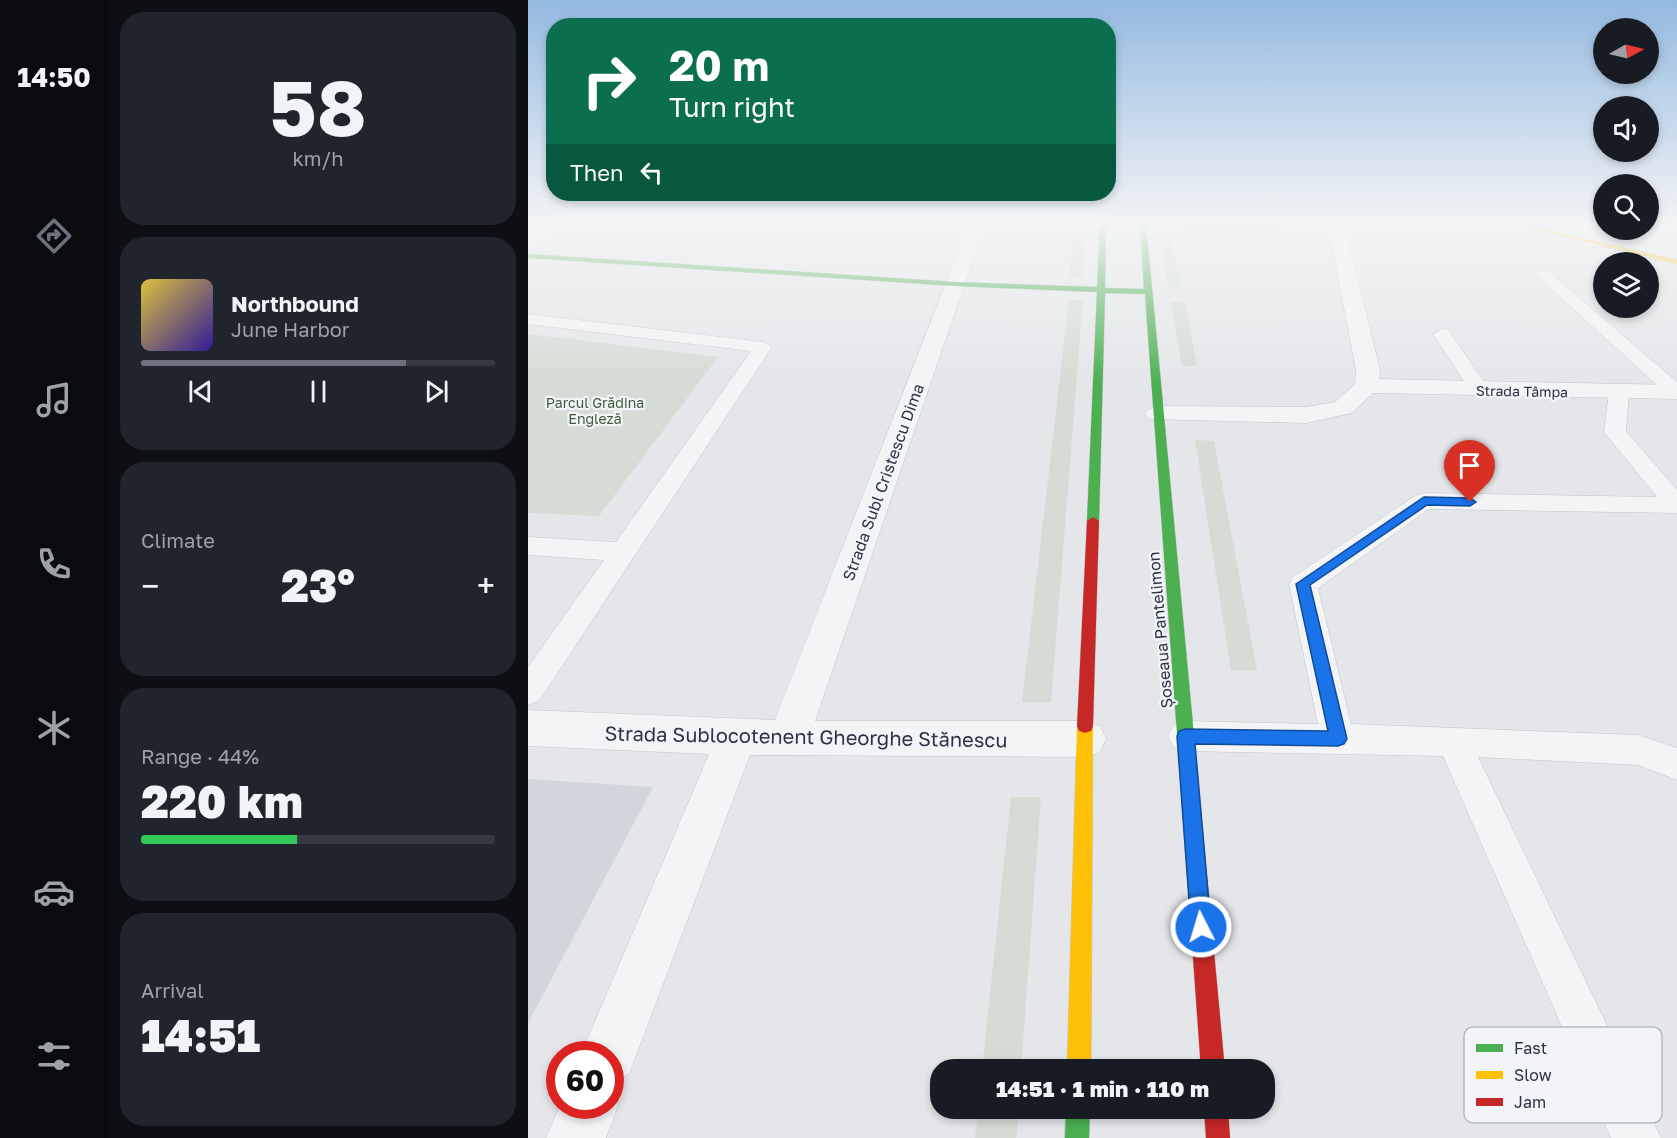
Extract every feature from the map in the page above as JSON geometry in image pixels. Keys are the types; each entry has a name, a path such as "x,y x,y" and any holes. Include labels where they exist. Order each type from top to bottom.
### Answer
{"main road":[{"path":"850,277 1148,292"},
{"path":"1079,1059 1085,739 1103,277"},
{"name":"Șoseaua Pantelimon","path":"1147,277 1212,1059"},
{"path":"1077,1138 1078,1119"},
{"path":"1217,1119 1218,1138"}],"street":[{"name":"Strada Subl Cristescu Dima","path":"788,739 957,277"},
{"path":"1158,414 1306,415 1343,408 1367,386 1368,370 1348,277"},
{"name":"Strada Tâmpa","path":"1367,386 1480,390 1676,392"},
{"name":"Strada Sublocotenent Gheorghe Stănescu","path":"528,728 736,738 1085,739"},
{"path":"614,1041 736,738"},
{"path":"576,1138 584,1119"}],"lane":[{"path":"1547,277 1676,392"},
{"path":"528,319 763,347 528,692"},
{"path":"1442,334 1480,390"},
{"path":"1338,739 1303,584 1424,501 1677,505 1616,432 1619,392"},
{"path":"528,546 624,552"},
{"path":"1185,736 1453,741 1638,750 1677,764"},
{"path":"1453,741 1585,1027"},
{"path":"1629,1123 1636,1138"}],"shaded area":[{"path":"528,779 653,787 528,1023"}],"green space":[{"path":"1166,277 1179,277 1181,288 1168,288"},
{"path":"1069,300 1083,300 1051,702 1022,702"},
{"path":"1171,302 1185,302 1197,366 1182,366"},
{"name":"Parcul Grădina Engleză","path":"528,334 718,357 599,516 528,513"},
{"path":"1195,440 1214,441 1257,670 1231,670"},
{"path":"1011,797 1041,797 1022,1059 983,1059"},
{"path":"977,1119 1018,1119 1016,1138 975,1138"}],"traffic: fast":[{"path":"850,277 1148,292"},
{"path":"1093,521 1101,277"},
{"path":"1147,277 1190,789"},
{"path":"1077,1138 1078,1119"}],"traffic: slow":[{"path":"1079,1059 1085,726"}],"traffic: jam":[{"path":"1085,726 1093,521"},
{"path":"1190,789 1212,1059"},
{"path":"1217,1119 1218,1138"}],"route":[{"path":"1201,927 1185,736 1338,739 1303,584 1424,501 1470,502"}]}
